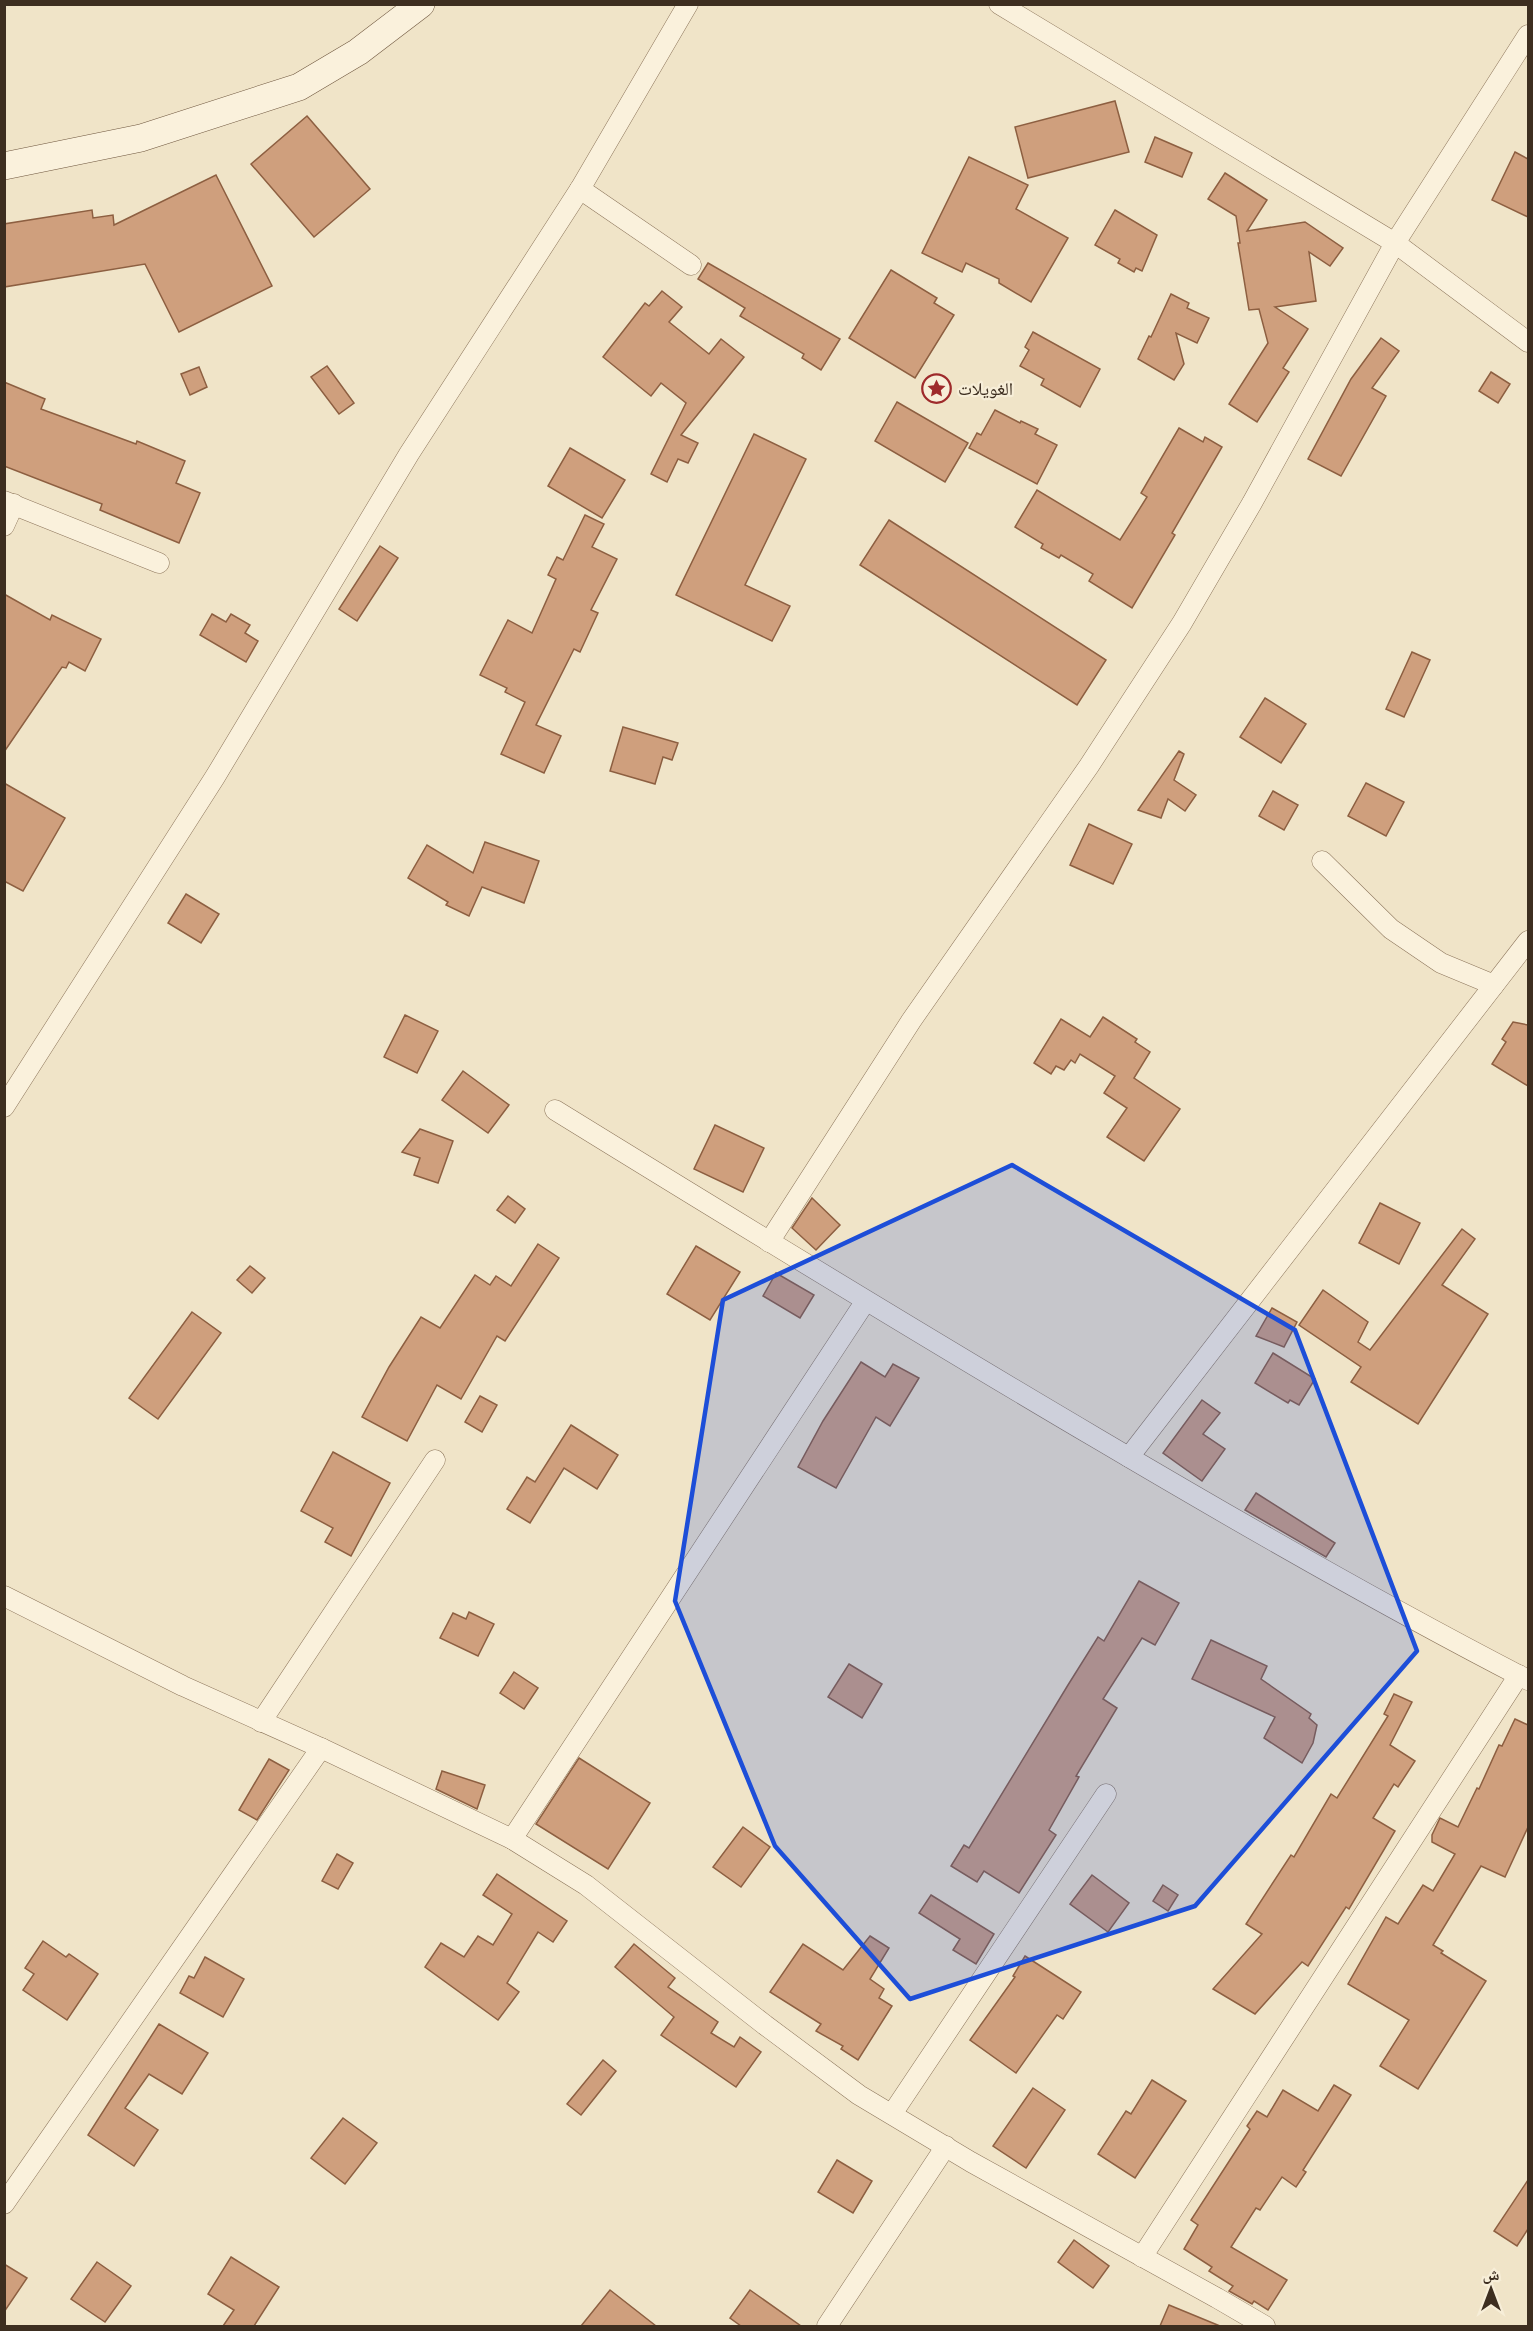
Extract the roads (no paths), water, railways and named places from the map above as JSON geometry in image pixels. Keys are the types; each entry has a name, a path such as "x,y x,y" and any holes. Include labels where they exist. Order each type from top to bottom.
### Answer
{"street":[{"path":"4,166 141,138 299,87 358,52 421,4"},
{"path":"4,1107 209,787 409,454 580,189 688,4"},
{"path":"999,4 1395,243 1528,342"},
{"path":"769,1242 911,1021 1089,766 1182,622 1257,493 1395,243 1527,41"},
{"path":"580,189 691,265"},
{"path":"4,526 9,502 159,563"},
{"path":"1322,861 1391,929 1441,963 1494,985"},
{"path":"1129,1457 1528,941"},
{"path":"555,1110 866,1302 1129,1457 1421,1624 1524,1677 1142,2257"},
{"path":"512,1839 866,1302"},
{"path":"261,1722 435,1460"},
{"path":"4,1596 183,1686 512,1839 586,1885 765,2025 859,2095 971,2162 1265,2326"},
{"path":"4,2204 321,1749"},
{"path":"891,2114 1106,1794"},
{"path":"827,2326 946,2146"}],"place":[{"name":"الغويلات","path":"937,389"}]}
